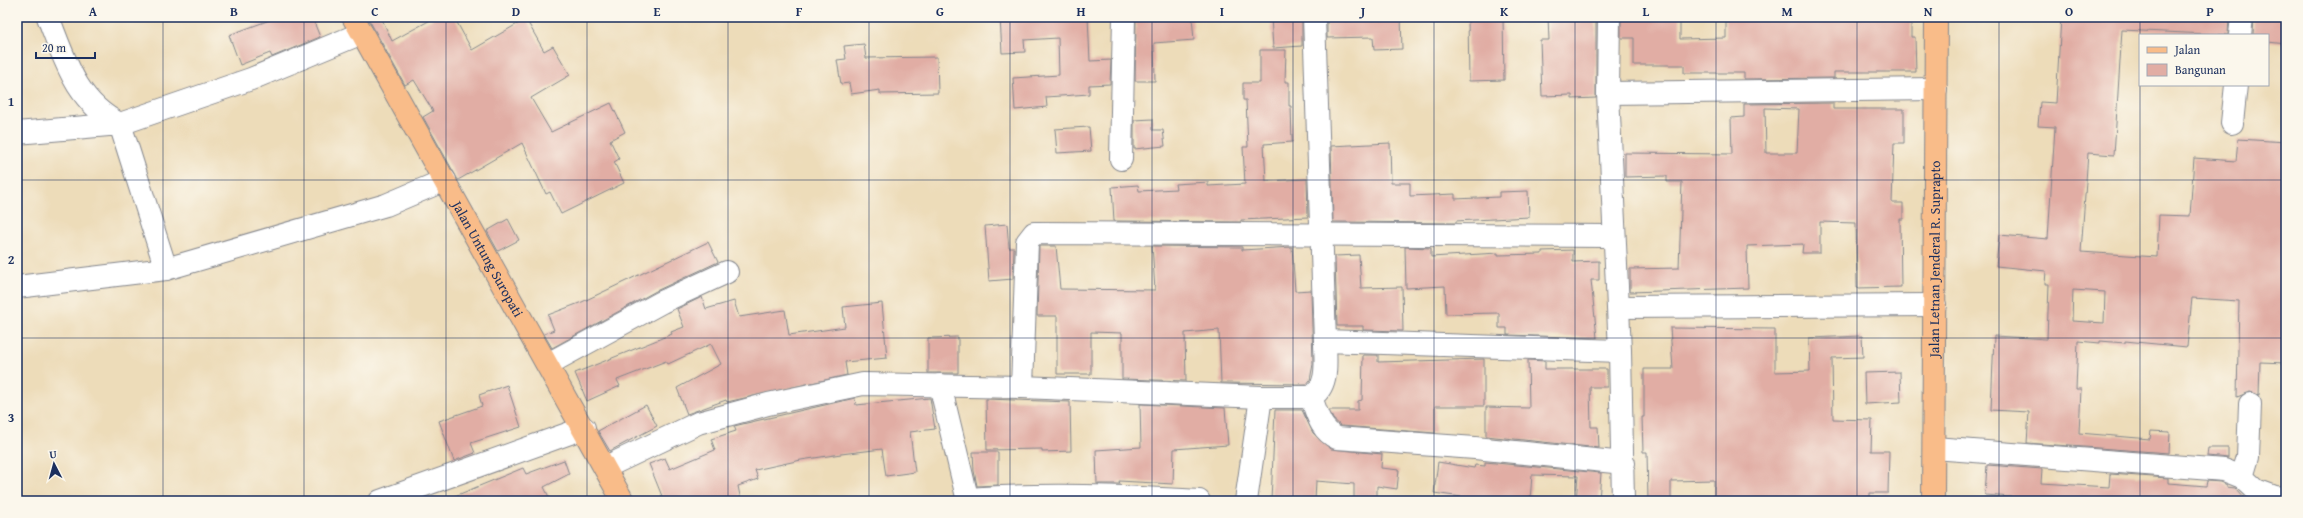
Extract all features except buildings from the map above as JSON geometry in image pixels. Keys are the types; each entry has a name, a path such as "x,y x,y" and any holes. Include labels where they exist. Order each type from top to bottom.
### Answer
{"main road":[{"name":"Jalan Letnan Jenderal R. Suprapto","path":"1934,501 1936,17"},
{"name":"Jalan Untung Suropati","path":"357,25 606,467 623,501"}],"street":[{"path":"48,17 72,76 93,107 120,124 166,269"},
{"path":"1121,159 1124,17"},
{"path":"606,467 698,423 768,404 863,384 1022,386 1261,397 1311,397 1318,393 1325,376 1325,341 1320,233 1314,17"},
{"path":"1609,17 1608,93 1620,351 1624,462 1623,501"},
{"path":"2240,34 2242,17"},
{"path":"17,133 120,124 251,79 357,25"},
{"path":"2232,123 2236,86"},
{"path":"1608,93 1936,89"},
{"path":"17,287 166,269 386,205 445,180"},
{"path":"1022,386 1027,242 1034,232 1614,236"},
{"path":"548,364 662,302 727,272"},
{"path":"1618,307 1935,305"},
{"path":"1325,341 1620,351"},
{"path":"940,385 968,500 1026,495 1099,495 1199,501"},
{"path":"1246,501 1261,397"},
{"path":"1311,397 1322,426 1328,434 1337,438 1475,448 1624,462"},
{"path":"2242,477 2248,457 2250,404"},
{"path":"380,501 584,428"},
{"path":"1934,448 2224,470 2242,477 2256,490 2275,497 2286,498"}]}
